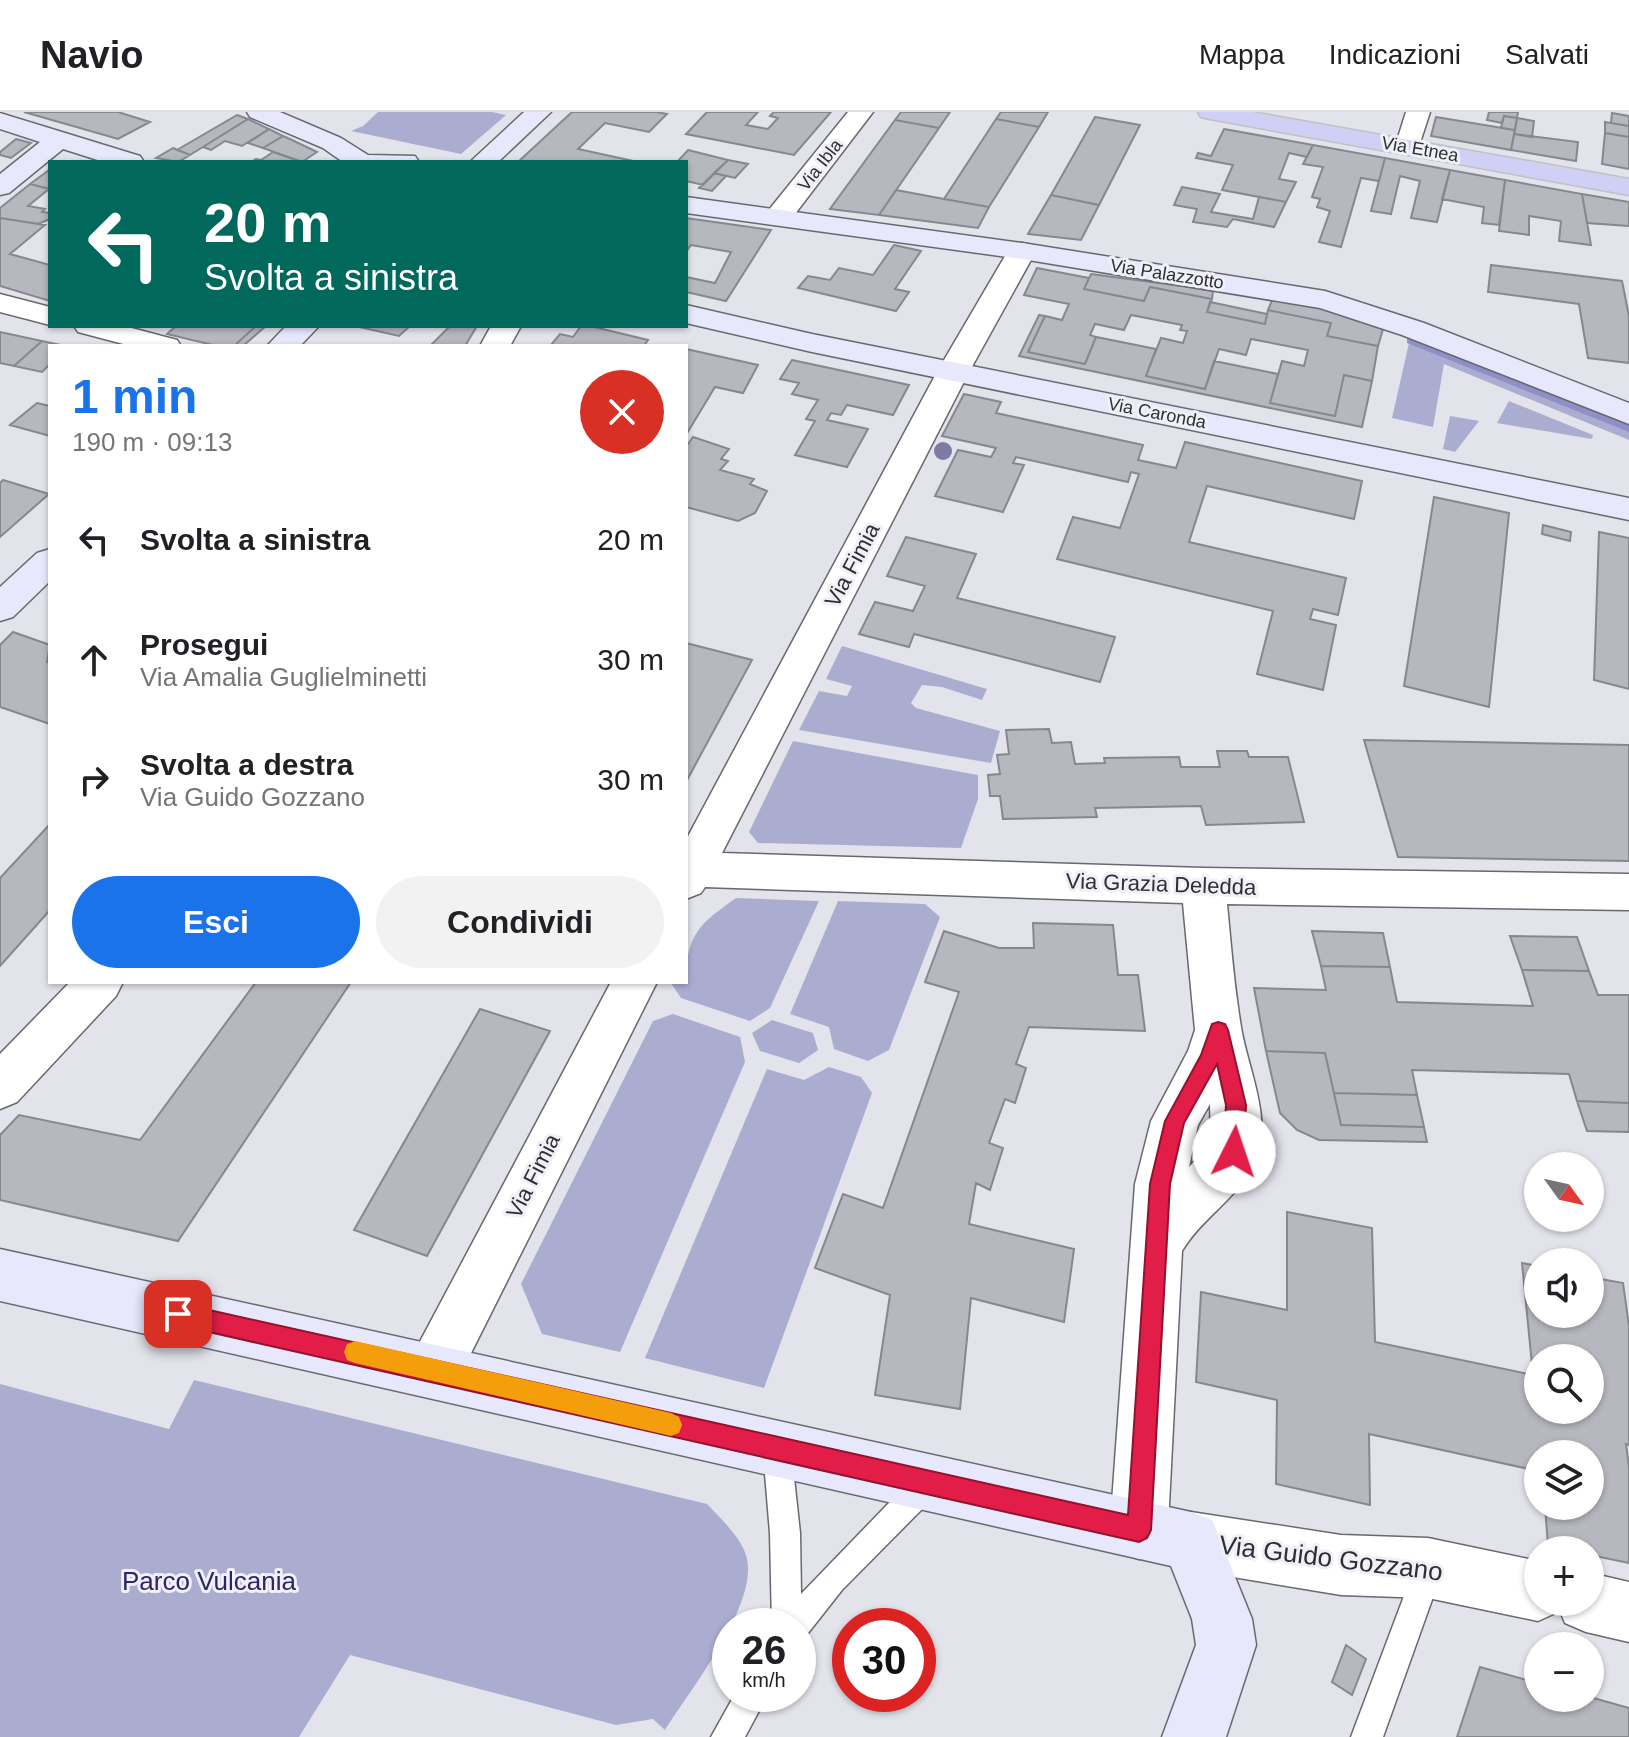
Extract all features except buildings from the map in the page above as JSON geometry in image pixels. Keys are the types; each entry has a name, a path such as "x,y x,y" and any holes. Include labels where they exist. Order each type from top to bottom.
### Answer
{"main road":[{"path":"259,112 332,143 358,160"},
{"path":"485,160 539,112"},
{"name":"Via Etnea","path":"1210,112 1629,187"},
{"path":"0,121 125,160"},
{"path":"0,187 59,139"},
{"name":"Via Palazzotto","path":"688,205 1022,251 1325,300 1358,309 1629,414"},
{"name":"Via Caronda","path":"688,314 953,372 1629,509"},
{"path":"284,344 302,328"},
{"path":"0,608 48,563"},
{"name":"Via Guido Gozzano","path":"0,1275 1165,1536"},
{"path":"1165,1536 1222,1619 1226,1645 1194,1737"}],"street":[{"name":"Via Ibla","path":"778,217 861,112"},
{"path":"1408,147 1418,112"},
{"name":"Via Fimia","path":"689,875 953,372 1022,251"},
{"path":"0,303 48,315"},
{"path":"97,328 158,344"},
{"name":"Via Grazia Deledda","path":"689,875 1629,892"},
{"path":"1157,1244 1174,1216 1222,1169 1234,1152 1236,1105 1218,1030 1203,886"},
{"path":"0,1087 98,984"},
{"name":"Via Fimia","path":"434,1370 633,984"},
{"path":"1165,1536 1157,1244 1160,1184 1175,1121 1210,1057 1218,1030"},
{"name":"Via Guido Gozzano","path":"1165,1536 1341,1565 1428,1568 1524,1588"},
{"path":"1604,1606 1629,1612"}],"lane":[{"path":"777,1450 785,1533 787,1608"},
{"path":"809,1608 832,1580 929,1482"},
{"path":"1367,1737 1428,1568"},
{"path":"727,1737 742,1712"}],"green space":[{"path":"378,112 492,112 506,115 461,154 351,131 363,126"},
{"path":"1409,343 1629,431 1629,440 1444,364 1433,427 1392,418"},
{"path":"1509,401 1593,435 1592,439 1497,423"},
{"path":"1450,416 1479,421 1455,452 1443,449"},
{"path":"842,646 987,689 982,700 942,687 922,685 911,703 916,708 1000,731 991,763 799,730 819,691 847,696 852,686 826,679"},
{"path":"793,741 978,775 978,799 961,848 758,843 749,832"},
{"path":"736,898 819,901 770,1008 750,1021 681,998 672,984 688,984 692,942 713,915"},
{"path":"838,901 925,904 940,917 889,1050 868,1061 834,1049 829,1027 790,1014"},
{"path":"673,1014 740,1037 745,1062 620,1352 542,1334 521,1284 653,1021"},
{"path":"772,1020 813,1033 818,1050 799,1063 760,1051 752,1033"},
{"path":"829,1067 861,1077 872,1093 764,1388 645,1358 767,1069 804,1080"},
{"name":"Parco Vulcania","path":"194,1380 707,1504 745,1552 747,1578 742,1600 739,1608 712,1608 712,1659 665,1730 653,1719 616,1725 350,1655 299,1737 0,1737 0,1384 169,1429"}],"waterway":[{"path":"1410,341 1629,429"}],"slow traffic":[{"path":"355,1352 671,1425"}],"route":[{"path":"178,1314 1139,1530 1160,1184 1175,1121 1210,1057 1218,1030 1236,1105 1234,1152"}]}
